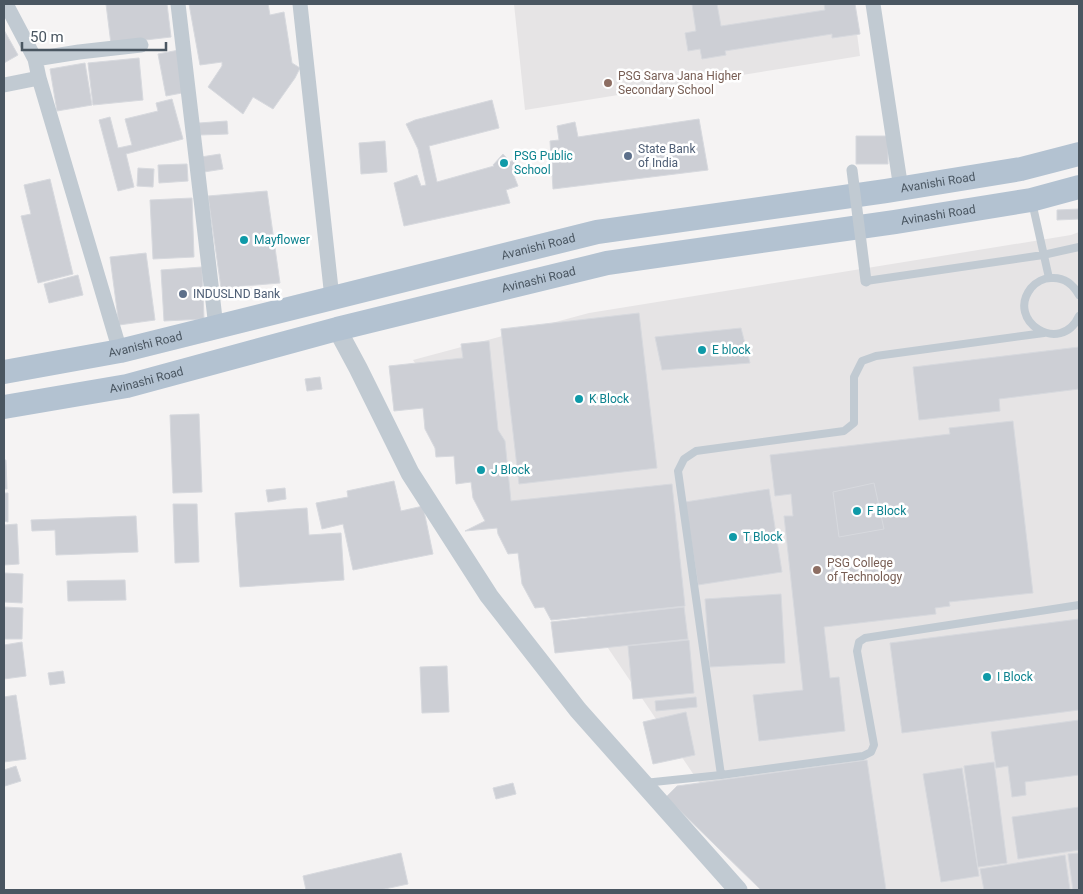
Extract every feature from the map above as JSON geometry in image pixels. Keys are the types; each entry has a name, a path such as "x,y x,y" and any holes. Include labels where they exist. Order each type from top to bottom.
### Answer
{"main road":[{"name":"Avanishi Road","path":"4,372 120,351 597,232 901,189 1021,169 1079,154"},
{"name":"Avinashi Road","path":"4,407 127,386 337,329 607,263 895,222 1031,200 1079,187"}],"street":[{"path":"7,4 35,59 120,351"},
{"path":"178,4 216,327"},
{"path":"300,4 332,298"},
{"path":"872,4 901,189"},
{"path":"35,59 141,45"},
{"path":"4,85 39,78"},
{"path":"852,170 866,281"},
{"path":"337,329 410,473 489,596 578,710 738,890"}],"lane":[{"path":"1031,200 1049,278"},
{"path":"866,281 1043,255 1079,247"},
{"path":"1044,333 1029,321 1026,313 1025,303 1027,294 1032,286 1049,278 1058,278 1067,281 1079,295"},
{"path":"1071,328 1079,316"},
{"path":"721,775 678,472 684,459 696,451 844,432 854,423 854,377 862,361 876,356 1044,333 1053,334 1079,326"},
{"path":"643,783 721,775 863,756 870,752 874,745 857,651 859,642 865,638 1079,605"}],"shaded area":[{"name":"PSG Sarva Jana Higher Secondary School","path":"514,4 853,4 860,56 525,110"},
{"name":"PSG College of Technology","path":"1079,232 1079,890 816,890 698,781 413,360 589,313 1071,235"}],"building":[{"path":"106,4 167,4 171,37 111,44"},
{"path":"189,4 268,4 270,15 284,12 292,63 300,68 273,109 253,97 243,114 208,87 222,66 222,62 200,65"},
{"path":"692,4 717,4 721,26 825,10 824,4 855,4 860,34 832,38 832,34 725,51 726,55 702,59 700,49 688,51 685,33 696,31"},
{"path":"4,30 18,55 4,63"},
{"path":"179,50 187,92 166,96 158,54"},
{"path":"139,58 143,100 93,105 88,63"},
{"path":"85,63 92,105 57,111 50,69"},
{"path":"172,99 183,139 126,154 134,187 118,191 99,120 110,117 118,148 132,145 125,119 158,111 156,103"},
{"name":"PSG Public School","path":"492,100 499,128 429,146 437,182 494,166 503,154 510,162 513,160 517,169 512,171 518,186 506,190 510,203 404,226 394,183 417,175 421,186 426,185 418,149 406,124"},
{"name":"State Bank of India","path":"699,119 708,170 553,189 550,141 559,140 557,126 575,122 578,137"},
{"path":"227,121 228,134 200,135 199,123"},
{"path":"856,136 888,136 888,164 856,164"},
{"path":"385,141 387,172 361,174 359,143"},
{"path":"220,154 223,169 204,172 201,157"},
{"path":"187,164 188,181 159,183 158,165"},
{"path":"138,168 154,169 153,187 137,186"},
{"path":"50,179 73,274 38,283 21,216 31,214 24,185"},
{"name":"Mayflower","path":"267,191 280,283 221,288 208,196"},
{"path":"192,198 194,257 153,259 150,200"},
{"path":"1079,209 1079,219 1057,220 1057,210"},
{"path":"146,253 155,320 119,325 110,257"},
{"name":"INDUSLND Bank","path":"202,267 204,319 164,321 161,270"},
{"path":"78,275 83,295 49,303 44,284"},
{"name":"K Block","path":"639,313 657,468 519,484 501,329"},
{"name":"E block","path":"741,328 750,363 662,370 655,337"},
{"name":"J Block","path":"489,341 498,430 505,441 511,501 672,484 685,606 551,620 544,607 535,608 522,584 518,553 508,554 497,528 465,531 485,521 473,498 471,482 456,484 454,456 436,457 435,448 425,429 423,408 394,411 389,366 463,358 461,344"},
{"path":"1079,347 1079,389 999,399 1000,411 919,420 913,367"},
{"path":"320,377 322,389 307,391 305,379"},
{"path":"199,414 202,492 173,493 170,415"},
{"path":"1013,421 1033,593 949,602 950,606 935,608 936,614 824,627 830,678 839,677 845,731 759,741 753,695 803,690 784,516 793,516 791,494 775,496 770,455 950,434 949,428"},
{"path":"4,460 6,460 7,489 4,489"},
{"path":"394,481 401,511 423,506 433,554 353,570 343,524 322,529 316,503 348,497 347,491"},
{"name":"F Block","path":"874,483 884,529 839,537 833,492"},
{"path":"285,488 286,499 268,502 266,490"},
{"name":"T Block","path":"769,489 782,572 698,585 685,502"},
{"path":"4,493 8,493 8,522 4,521"},
{"path":"173,504 197,504 199,562 175,563"},
{"path":"307,508 309,535 341,533 344,580 240,587 235,513"},
{"path":"136,516 138,552 56,555 55,530 32,531 31,520"},
{"path":"17,524 19,564 4,565 4,525"},
{"path":"4,573 23,574 22,603 4,602"},
{"path":"125,580 126,600 68,601 67,581"},
{"path":"781,594 785,663 710,667 705,599"},
{"path":"4,607 23,608 22,639 4,639"},
{"path":"684,607 688,639 555,653 551,622"},
{"name":"I Block","path":"1079,619 1079,710 902,733 890,643"},
{"path":"689,640 694,693 633,699 628,646"},
{"path":"22,642 26,676 4,679 4,645"},
{"path":"447,666 449,712 422,713 420,667"},
{"path":"63,671 65,683 50,685 48,673"},
{"path":"16,695 26,759 4,762 4,697"},
{"path":"696,697 697,707 656,711 655,701"},
{"path":"686,712 695,755 653,764 643,722"},
{"path":"1079,720 1079,775 1025,782 1026,795 1012,797 1008,766 996,768 991,732"},
{"path":"867,760 886,890 761,890 666,797 677,786"},
{"path":"994,762 1007,863 978,867 964,766"},
{"path":"16,766 21,781 5,786 4,770"},
{"path":"962,768 979,876 941,882 923,774"},
{"path":"513,783 516,794 496,799 493,788"},
{"path":"1079,807 1079,850 1018,859 1012,817"},
{"path":"401,853 408,884 380,890 306,890 303,876"},
{"path":"1079,853 1079,890 1073,890 1068,854"},
{"path":"1065,855 1070,890 984,890 980,869"}],"place":[{"name":"PSG Sarva Jana Higher Secondary School","path":"608,83"},
{"name":"State Bank of India","path":"628,156"},
{"name":"PSG Public School","path":"504,163"},
{"name":"Mayflower","path":"244,240"},
{"name":"INDUSLND Bank","path":"183,294"},
{"name":"E block","path":"702,350"},
{"name":"K Block","path":"579,399"},
{"name":"J Block","path":"481,470"},
{"name":"F Block","path":"857,511"},
{"name":"T Block","path":"733,537"},
{"name":"PSG College of Technology","path":"817,570"},
{"name":"I Block","path":"987,677"}]}
